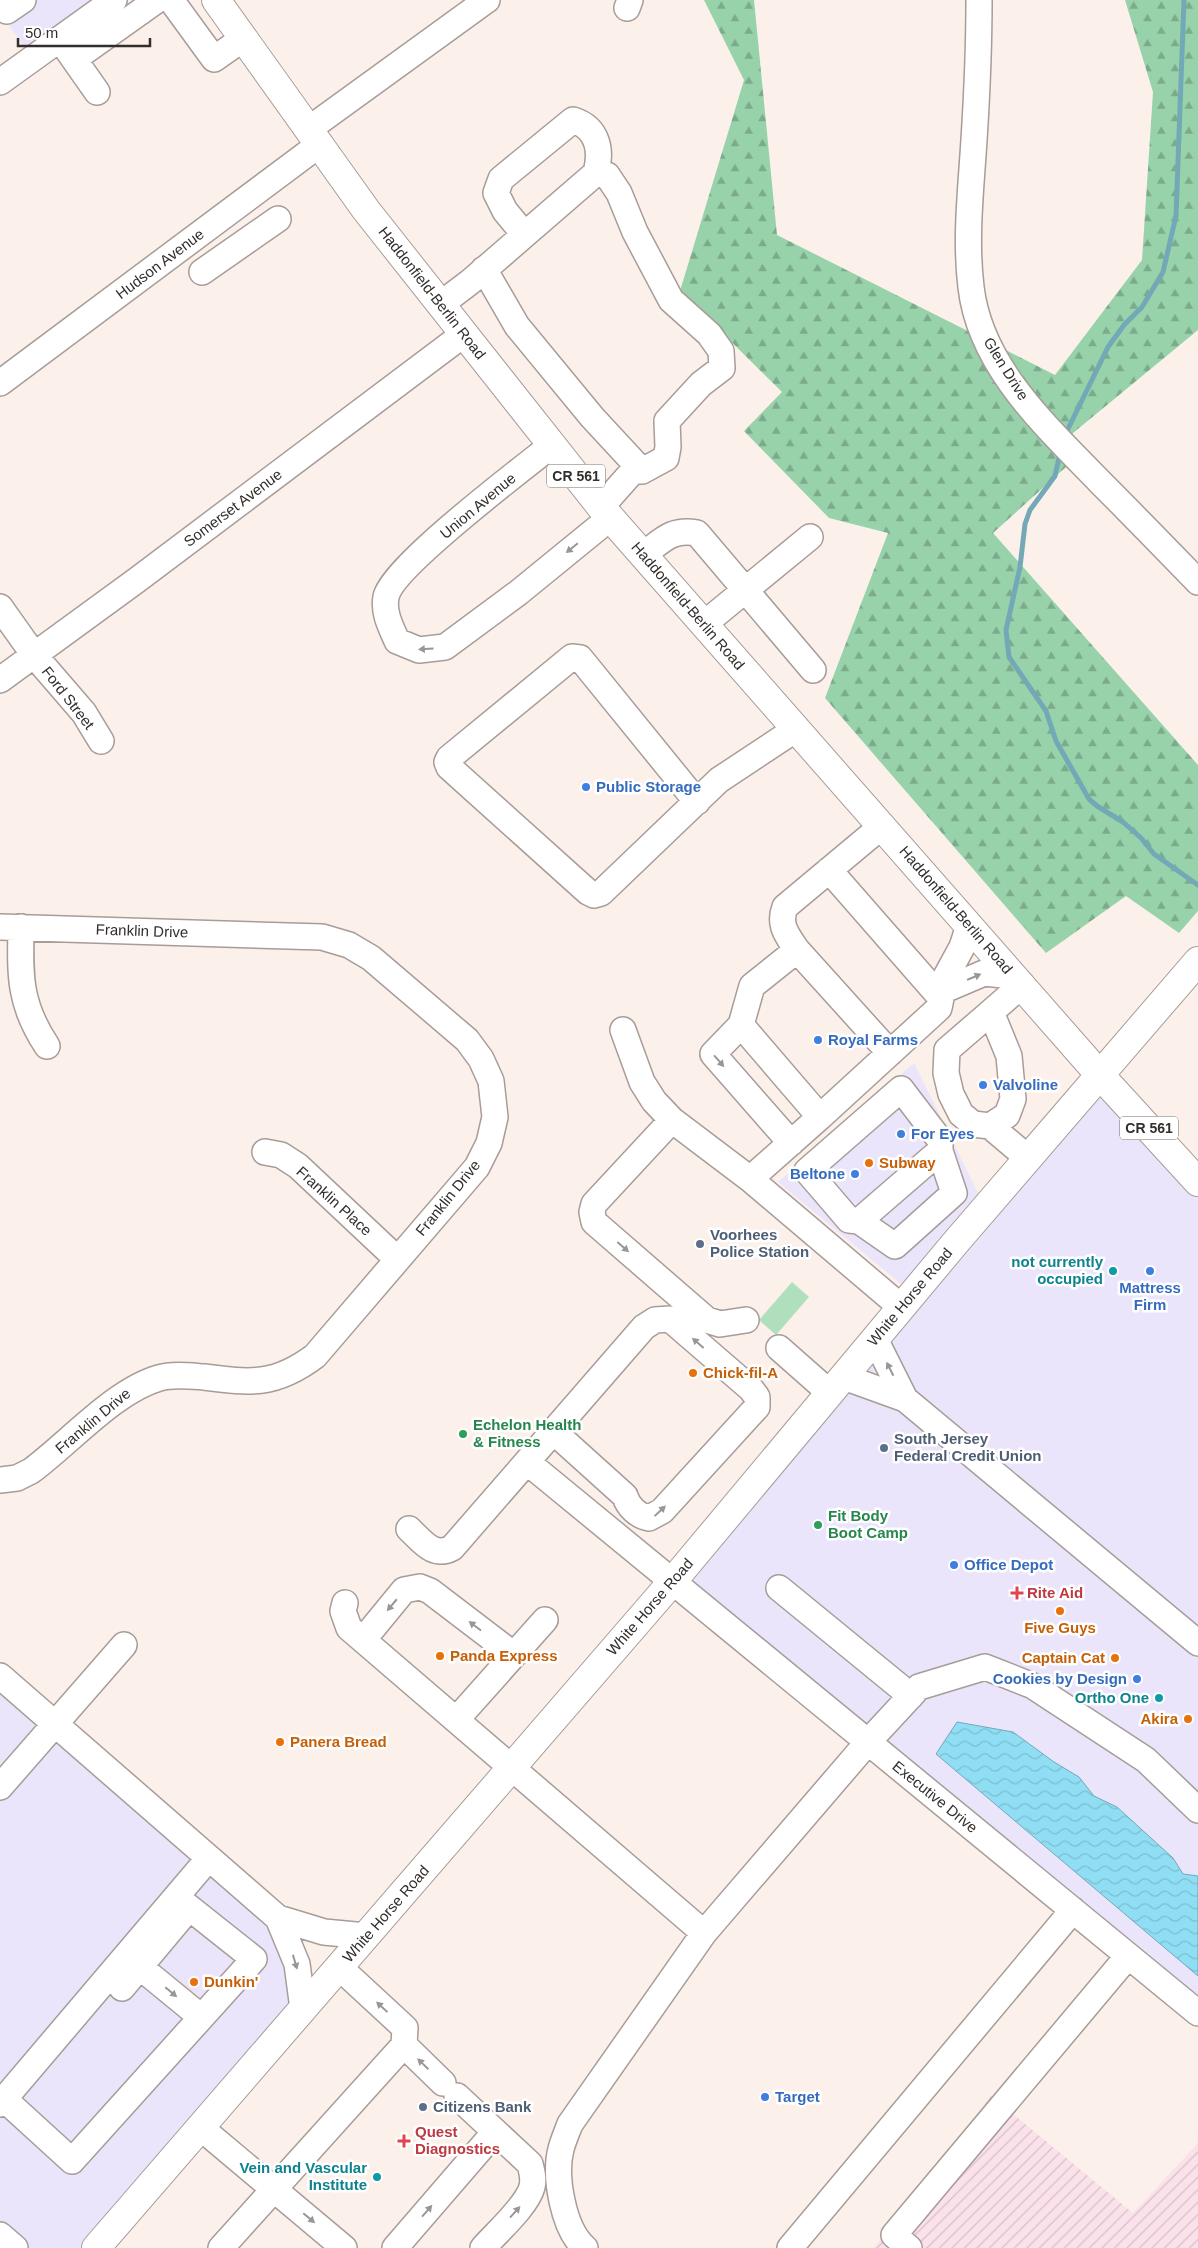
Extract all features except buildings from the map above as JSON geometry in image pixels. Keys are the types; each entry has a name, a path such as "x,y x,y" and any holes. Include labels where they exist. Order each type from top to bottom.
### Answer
{"main road":[{"name":"Haddonfield-Berlin Road","path":"216,0 366,210 606,512 1100,1074 1198,1182"},
{"name":"White Horse Road","path":"96,2248 672,1582 956,1242 1197,964"}],"street":[{"path":"0,1 7,11 23,0"},
{"path":"0,82 59,39 89,7 114,0"},
{"path":"74,60 157,0"},
{"path":"171,0 214,60 244,38"},
{"name":"Hudson Avenue","path":"0,383 245,201 315,137 487,0"},
{"name":"Glen Drive","path":"979,0 979,70 967,238 971,288 977,317 989,348 1040,420 1193,567"},
{"path":"59,39 96,92"},
{"path":"441,304 481,272 596,173 600,158 597,142 584,124 573,120 501,179 496,193 505,211 524,234"},
{"name":"Union Avenue","path":"552,445 455,524 406,567 386,596 387,619 397,641 419,650 445,647 518,593 606,512 638,471 666,458 668,447 666,421 701,384 722,368 721,351 709,334 671,300 635,232 619,193 606,175 596,173"},
{"path":"197,236 209,267 270,224 245,201"},
{"path":"481,272 517,326 638,471"},
{"name":"Somerset Avenue","path":"0,680 137,580 464,334"},
{"path":"643,555 672,533 684,531 696,533 813,670"},
{"path":"704,624 810,537"},
{"name":"Ford Street","path":"0,607 34,655 84,714 101,742"},
{"path":"696,802 580,658 576,656 572,657 449,758 447,762 456,774 588,892 594,895 601,893 719,780 796,729"},
{"path":"882,826 785,907 782,916 783,928 797,950 890,1053"},
{"path":"750,1178 940,1008 941,998 830,870"},
{"path":"937,993 962,947 970,926"},
{"path":"11,927 25,1004 35,1028 47,1046"},
{"name":"Franklin Drive","path":"0,1480 17,1478 31,1471 133,1387 160,1377 192,1376 264,1381 285,1375 315,1356 476,1167 489,1142 495,1117 495,1101 491,1081 481,1059 466,1040 371,958 349,945 322,937 11,927"},
{"path":"791,1143 713,1054 741,1026 752,986 797,950"},
{"path":"937,993 984,973 1017,980 991,1012 947,1050 946,1073 951,1094 961,1114 973,1124 990,1126 1028,1158"},
{"path":"990,1126 1007,1115 1013,1100 1009,1056 991,1012"},
{"path":"741,1026 820,1117"},
{"path":"623,1030 642,1082 654,1101 672,1120 750,1178 901,1307"},
{"path":"901,1090 940,1140 940,1151 954,1193 929,1216 895,1246 859,1221 849,1220 807,1171 901,1090"},
{"path":"672,1120 594,1204 592,1212 594,1222 707,1320 720,1324 746,1320"},
{"path":"859,1221 940,1151"},
{"name":"Franklin Place","path":"265,1152 281,1156 298,1166 397,1259"},
{"path":"929,1216 956,1242"},
{"path":"409,1529 435,1552 452,1548 644,1327 655,1320 670,1319 755,1393 757,1397 757,1407 655,1516 650,1518 642,1517 627,1503 625,1496 554,1432"},
{"path":"875,1339 905,1399 1198,1643"},
{"path":"779,1348 837,1385 905,1399"},
{"name":"Executive Drive","path":"527,1462 1198,2013"},
{"path":"363,1640 404,1590 420,1587 430,1591 514,1655"},
{"path":"779,1588 911,1696"},
{"path":"345,1602 343,1611 349,1628 704,1933"},
{"path":"456,1720 545,1620"},
{"path":"0,1787 124,1645"},
{"path":"585,2248 571,2227 558,2178 560,2150 570,2124 704,1933 868,1742 919,1687 985,1667 1033,1686 1146,1760 1198,1810"},
{"path":"0,1676 278,1918 324,1932 366,1936"},
{"path":"122,1988 140,1967 183,1902 209,1858"},
{"path":"183,1902 254,1959 72,2161 2,2102 183,1902"},
{"path":"790,2248 1073,1910"},
{"path":"278,1918 297,1964 303,2010"},
{"path":"909,2248 894,2235 1128,1956"},
{"path":"140,1967 201,2017"},
{"path":"221,2248 404,2046 405,2028 340,1967"},
{"path":"404,2046 530,2164 533,2175 532,2187 528,2198 483,2248"},
{"path":"201,2128 344,2248"},
{"path":"395,2248 495,2132"},
{"path":"0,2236 15,2248"}],"shaded area":[{"path":"0,0 114,0 33,59 0,13"},
{"path":"914,1063 985,1207 1099,1074 1198,1182 1198,2013 672,1582 913,1294 778,1182"},
{"path":"0,1676 278,1918 303,2009 96,2248 0,2248"},
{"path":"991,2096 1133,2213 1198,2143 1198,2248 874,2248"}],"green space":[{"path":"704,0 754,0 777,235 1055,375 1142,260 1153,92 1125,0 1198,0 1198,330 1073,433 1066,467 993,533 1198,765 1198,911 1179,933 1126,896 1046,953 825,698 888,533 829,518 744,431 782,392 680,291 744,80"},
{"path":"792,1282 809,1297 776,1335 759,1320"}],"water":[{"path":"957,1722 1013,1732 1054,1762 1079,1777 1094,1796 1117,1807 1173,1858 1183,1874 1198,1876 1198,1976 936,1754"}],"waterway":[{"path":"1065,435 1108,347 1124,325 1142,307 1163,272 1176,216 1184,0"},
{"path":"1060,453 1055,476 1030,510 1025,524 1020,567 1006,630 1009,657 1046,711 1056,741 1089,799 1123,822 1141,838 1154,854 1198,885"}],"place":[{"name":"Public Storage","path":"586,787"},
{"name":"Royal Farms","path":"818,1040"},
{"name":"Valvoline","path":"983,1085"},
{"name":"For Eyes","path":"901,1134"},
{"name":"Subway","path":"869,1163"},
{"name":"Beltone","path":"855,1174"},
{"name":"Voorhees Police Station","path":"700,1244"},
{"name":"not currently occupied","path":"1113,1271"},
{"name":"Mattress Firm","path":"1150,1271"},
{"name":"Chick-fil-A","path":"693,1373"},
{"name":"Echelon Health & Fitness","path":"463,1434"},
{"name":"South Jersey Federal Credit Union","path":"884,1448"},
{"name":"Fit Body Boot Camp","path":"818,1525"},
{"name":"Office Depot","path":"954,1565"},
{"name":"Rite Aid","path":"1017,1593"},
{"name":"Five Guys","path":"1060,1611"},
{"name":"Panda Express","path":"440,1656"},
{"name":"Captain Cat","path":"1115,1658"},
{"name":"Cookies by Design","path":"1137,1679"},
{"name":"Ortho One","path":"1159,1698"},
{"name":"Akira","path":"1188,1719"},
{"name":"Panera Bread","path":"280,1742"},
{"name":"Dunkin'","path":"194,1982"},
{"name":"Target","path":"765,2097"},
{"name":"Citizens Bank","path":"423,2107"},
{"name":"Quest Diagnostics","path":"404,2141"},
{"name":"Vein and Vascular Institute","path":"377,2177"}]}
